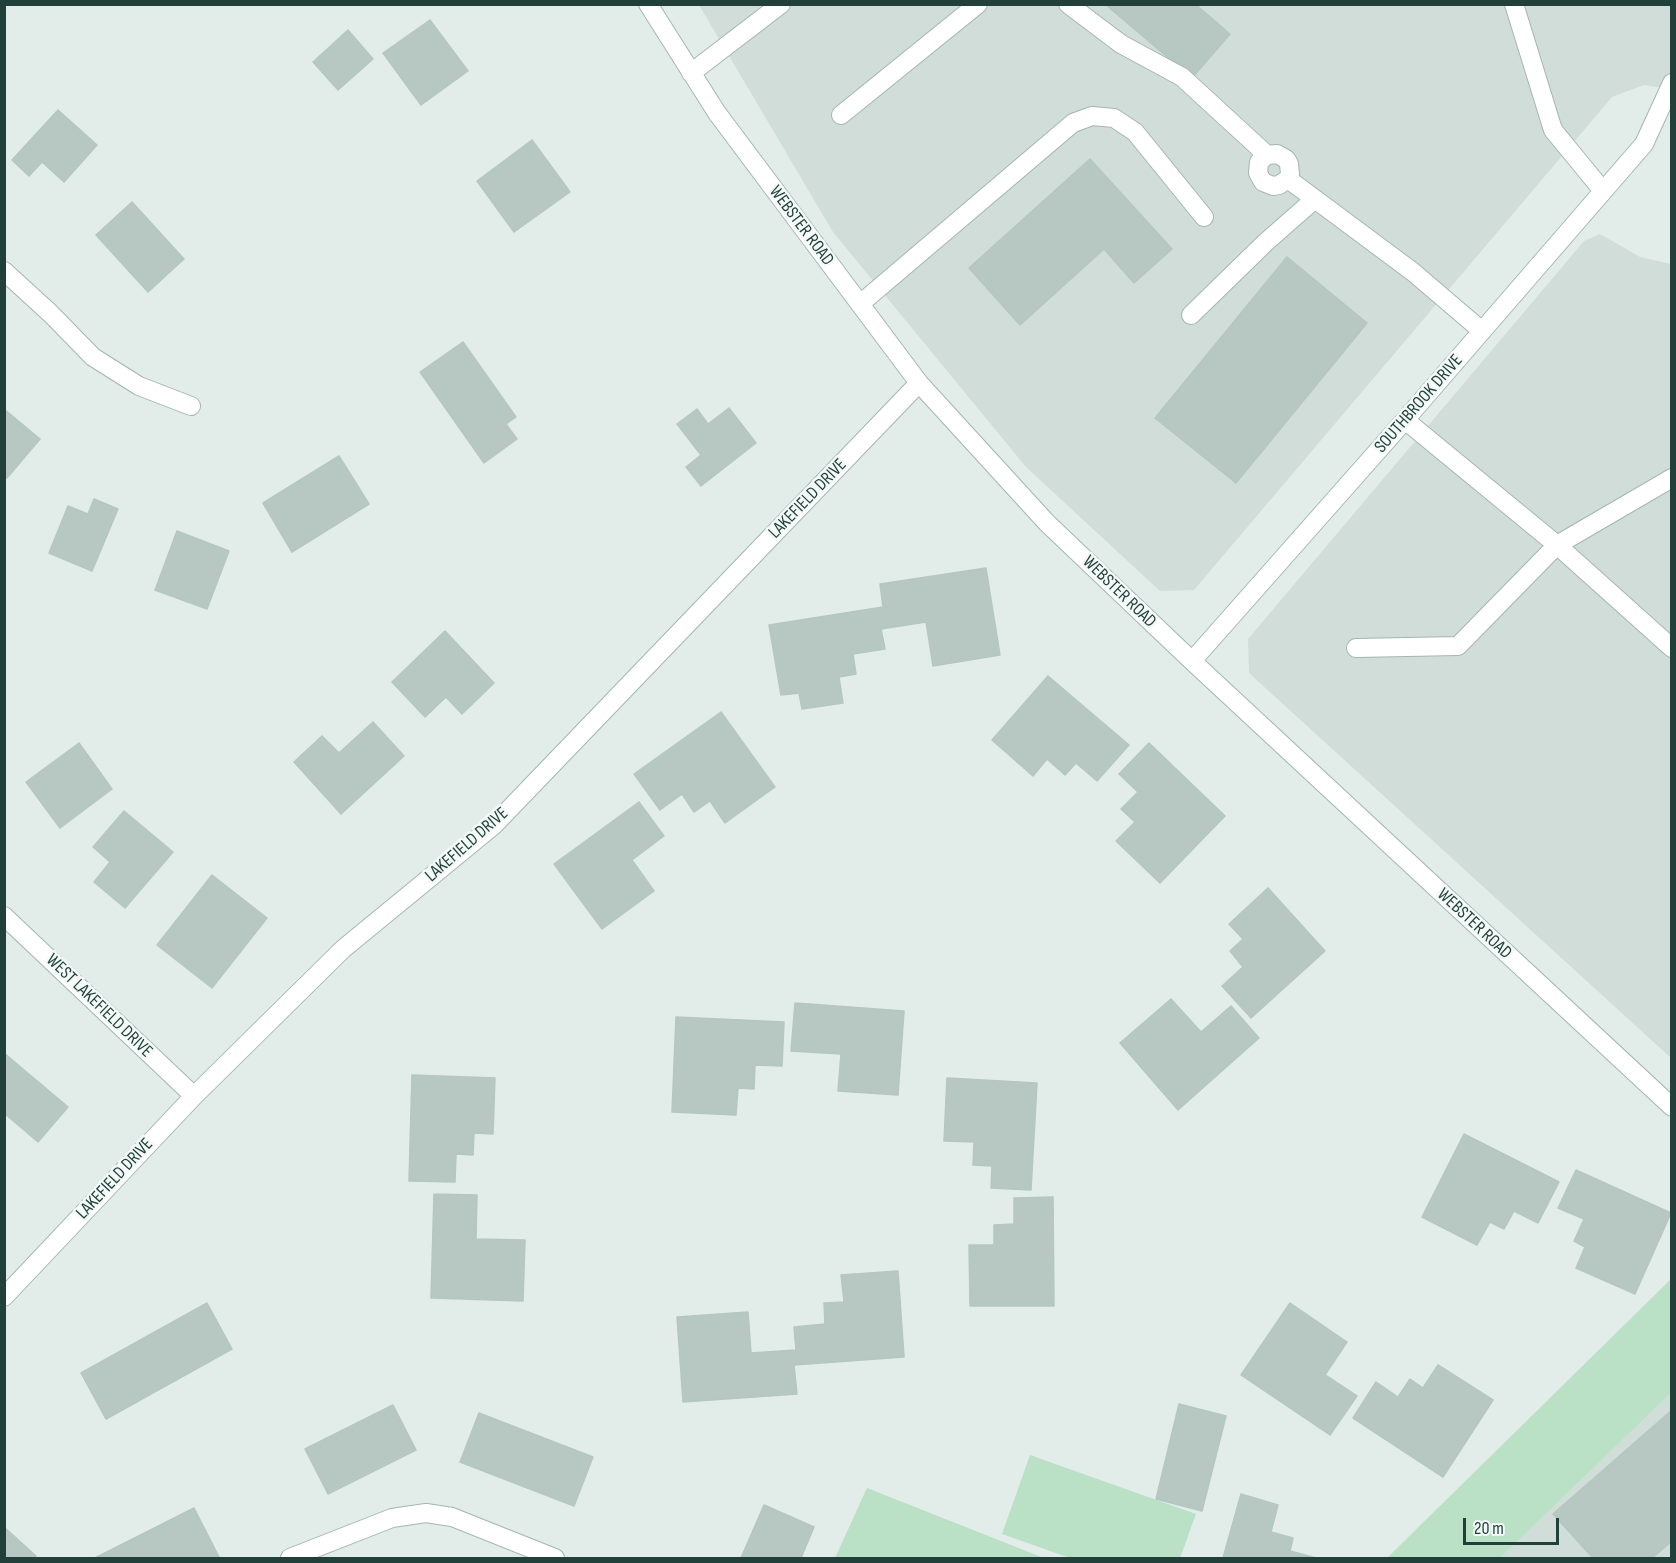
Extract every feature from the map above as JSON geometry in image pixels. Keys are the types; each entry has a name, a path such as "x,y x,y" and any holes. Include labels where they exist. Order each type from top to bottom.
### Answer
{"street":[{"name":"WEBSTER ROAD","path":"648,4 717,113 920,383 1047,523 1192,662 1671,1107"},
{"path":"691,73 781,4"},
{"path":"841,115 978,4"},
{"path":"1068,4 1120,44 1182,77 1267,155"},
{"path":"1514,4 1553,130 1603,191"},
{"name":"SOUTHBROOK DRIVE","path":"1192,662 1644,144 1671,83"},
{"path":"860,304 1073,123 1092,116 1114,118 1135,132 1204,217"},
{"path":"1277,154 1286,159 1290,169 1288,179 1279,185 1273,186 1263,182 1258,173 1262,158 1267,155 1277,154"},
{"path":"1288,179 1413,272 1482,331"},
{"path":"1191,315 1266,242 1315,199"},
{"path":"4,271 93,357 139,386 191,406"},
{"name":"LAKEFIELD DRIVE","path":"4,1297 194,1096 343,949 494,825 920,383"},
{"path":"1405,420 1557,545 1671,648"},
{"path":"1356,648 1458,646 1557,545 1671,478"},
{"name":"WEST LAKEFIELD DRIVE","path":"4,916 194,1096"},
{"path":"290,1558 392,1518 426,1513 452,1517 555,1558"}],"shaded area":[{"path":"699,5 1671,5 1671,89 1644,85 1612,97 1194,590 1160,591 1026,467 833,232"},
{"path":"1600,234 1640,257 1671,264 1671,1058 1249,673 1248,639 1584,241"},
{"path":"1671,1393 1671,1558 1500,1558"}],"green space":[{"path":"1671,1279 1671,1393 1500,1558 1387,1558"},
{"path":"1030,1455 1196,1514 1180,1558 1070,1558 1002,1534"},
{"path":"867,1488 1044,1558 835,1558"}],"building":[{"path":"1105,4 1195,4 1230,34 1192,78"},
{"path":"430,20 468,71 421,105 383,53"},
{"path":"348,30 373,59 338,90 313,62"},
{"path":"58,110 97,145 64,182 42,162 29,176 12,160"},
{"path":"532,140 570,192 514,232 477,181"},
{"path":"1090,159 1172,249 1134,283 1104,249 1020,325 969,268"},
{"path":"132,202 184,259 148,292 96,235"},
{"path":"1287,257 1367,323 1236,483 1155,418"},
{"path":"463,342 516,417 506,424 517,439 484,463 420,372"},
{"path":"729,408 756,443 701,486 686,467 701,455 677,424 697,409 708,424"},
{"path":"4,409 40,439 7,478 4,476"},
{"path":"339,456 369,504 292,552 263,503"},
{"path":"94,499 118,509 92,571 49,553 68,506 88,514"},
{"path":"177,531 229,551 207,609 155,590"},
{"path":"986,568 1000,655 933,666 926,622 881,629 885,649 853,654 856,674 839,677 843,703 802,709 799,693 781,695 769,625 883,607 880,584"},
{"path":"445,631 494,683 462,714 446,697 425,717 392,682"},
{"path":"1048,676 1129,745 1097,781 1076,763 1065,775 1047,759 1033,776 992,740"},
{"path":"721,712 775,787 725,823 710,801 694,812 682,794 660,810 634,774"},
{"path":"373,722 404,756 341,814 294,762 322,736 339,753"},
{"path":"79,743 112,789 60,828 26,782"},
{"path":"1149,743 1225,816 1160,883 1116,841 1135,822 1121,809 1138,792 1119,774"},
{"path":"639,802 664,836 632,860 654,891 602,929 554,864"},
{"path":"124,811 173,852 125,908 94,882 110,862 93,847"},
{"path":"212,875 267,918 212,988 157,945"},
{"path":"1268,888 1325,951 1251,1018 1222,986 1243,967 1230,951 1243,939 1229,924"},
{"path":"1171,999 1201,1032 1231,1006 1259,1038 1178,1110 1120,1043"},
{"path":"795,1003 904,1011 898,1095 838,1091 841,1054 791,1051"},
{"path":"676,1017 784,1022 782,1066 755,1065 754,1089 738,1088 736,1115 672,1112"},
{"path":"4,1053 68,1107 38,1142 4,1113"},
{"path":"412,1075 495,1078 493,1134 474,1133 473,1155 456,1154 455,1182 409,1181"},
{"path":"947,1078 1037,1083 1031,1190 991,1188 992,1166 973,1165 974,1142 944,1141"},
{"path":"1464,1134 1559,1182 1538,1223 1514,1211 1504,1229 1490,1222 1477,1245 1422,1217"},
{"path":"1576,1170 1671,1213 1635,1294 1576,1268 1585,1247 1574,1241 1584,1219 1558,1208"},
{"path":"434,1194 477,1195 476,1239 525,1240 523,1301 431,1298"},
{"path":"1053,1197 1054,1306 970,1306 969,1245 994,1245 994,1225 1014,1224 1014,1198"},
{"path":"898,1271 904,1357 794,1365 797,1394 683,1402 677,1317 748,1312 751,1353 796,1350 794,1327 825,1324 824,1303 844,1302 841,1275"},
{"path":"207,1303 232,1349 106,1419 81,1373"},
{"path":"1290,1303 1347,1342 1325,1375 1357,1396 1330,1435 1241,1375"},
{"path":"1438,1365 1493,1400 1443,1477 1353,1418 1376,1382 1398,1397 1410,1379 1423,1388"},
{"path":"1179,1404 1226,1416 1202,1511 1156,1499"},
{"path":"393,1405 416,1450 328,1494 305,1449"},
{"path":"1672,1410 1672,1541 1652,1558 1593,1558 1553,1514"},
{"path":"479,1413 593,1457 574,1506 460,1462"},
{"path":"1241,1494 1278,1505 1271,1532 1293,1538 1290,1551 1316,1558 1223,1558"},
{"path":"764,1505 814,1527 801,1558 741,1558"},
{"path":"194,1508 219,1557 95,1558"},
{"path":"4,1527 36,1556 33,1558 4,1558"}]}
